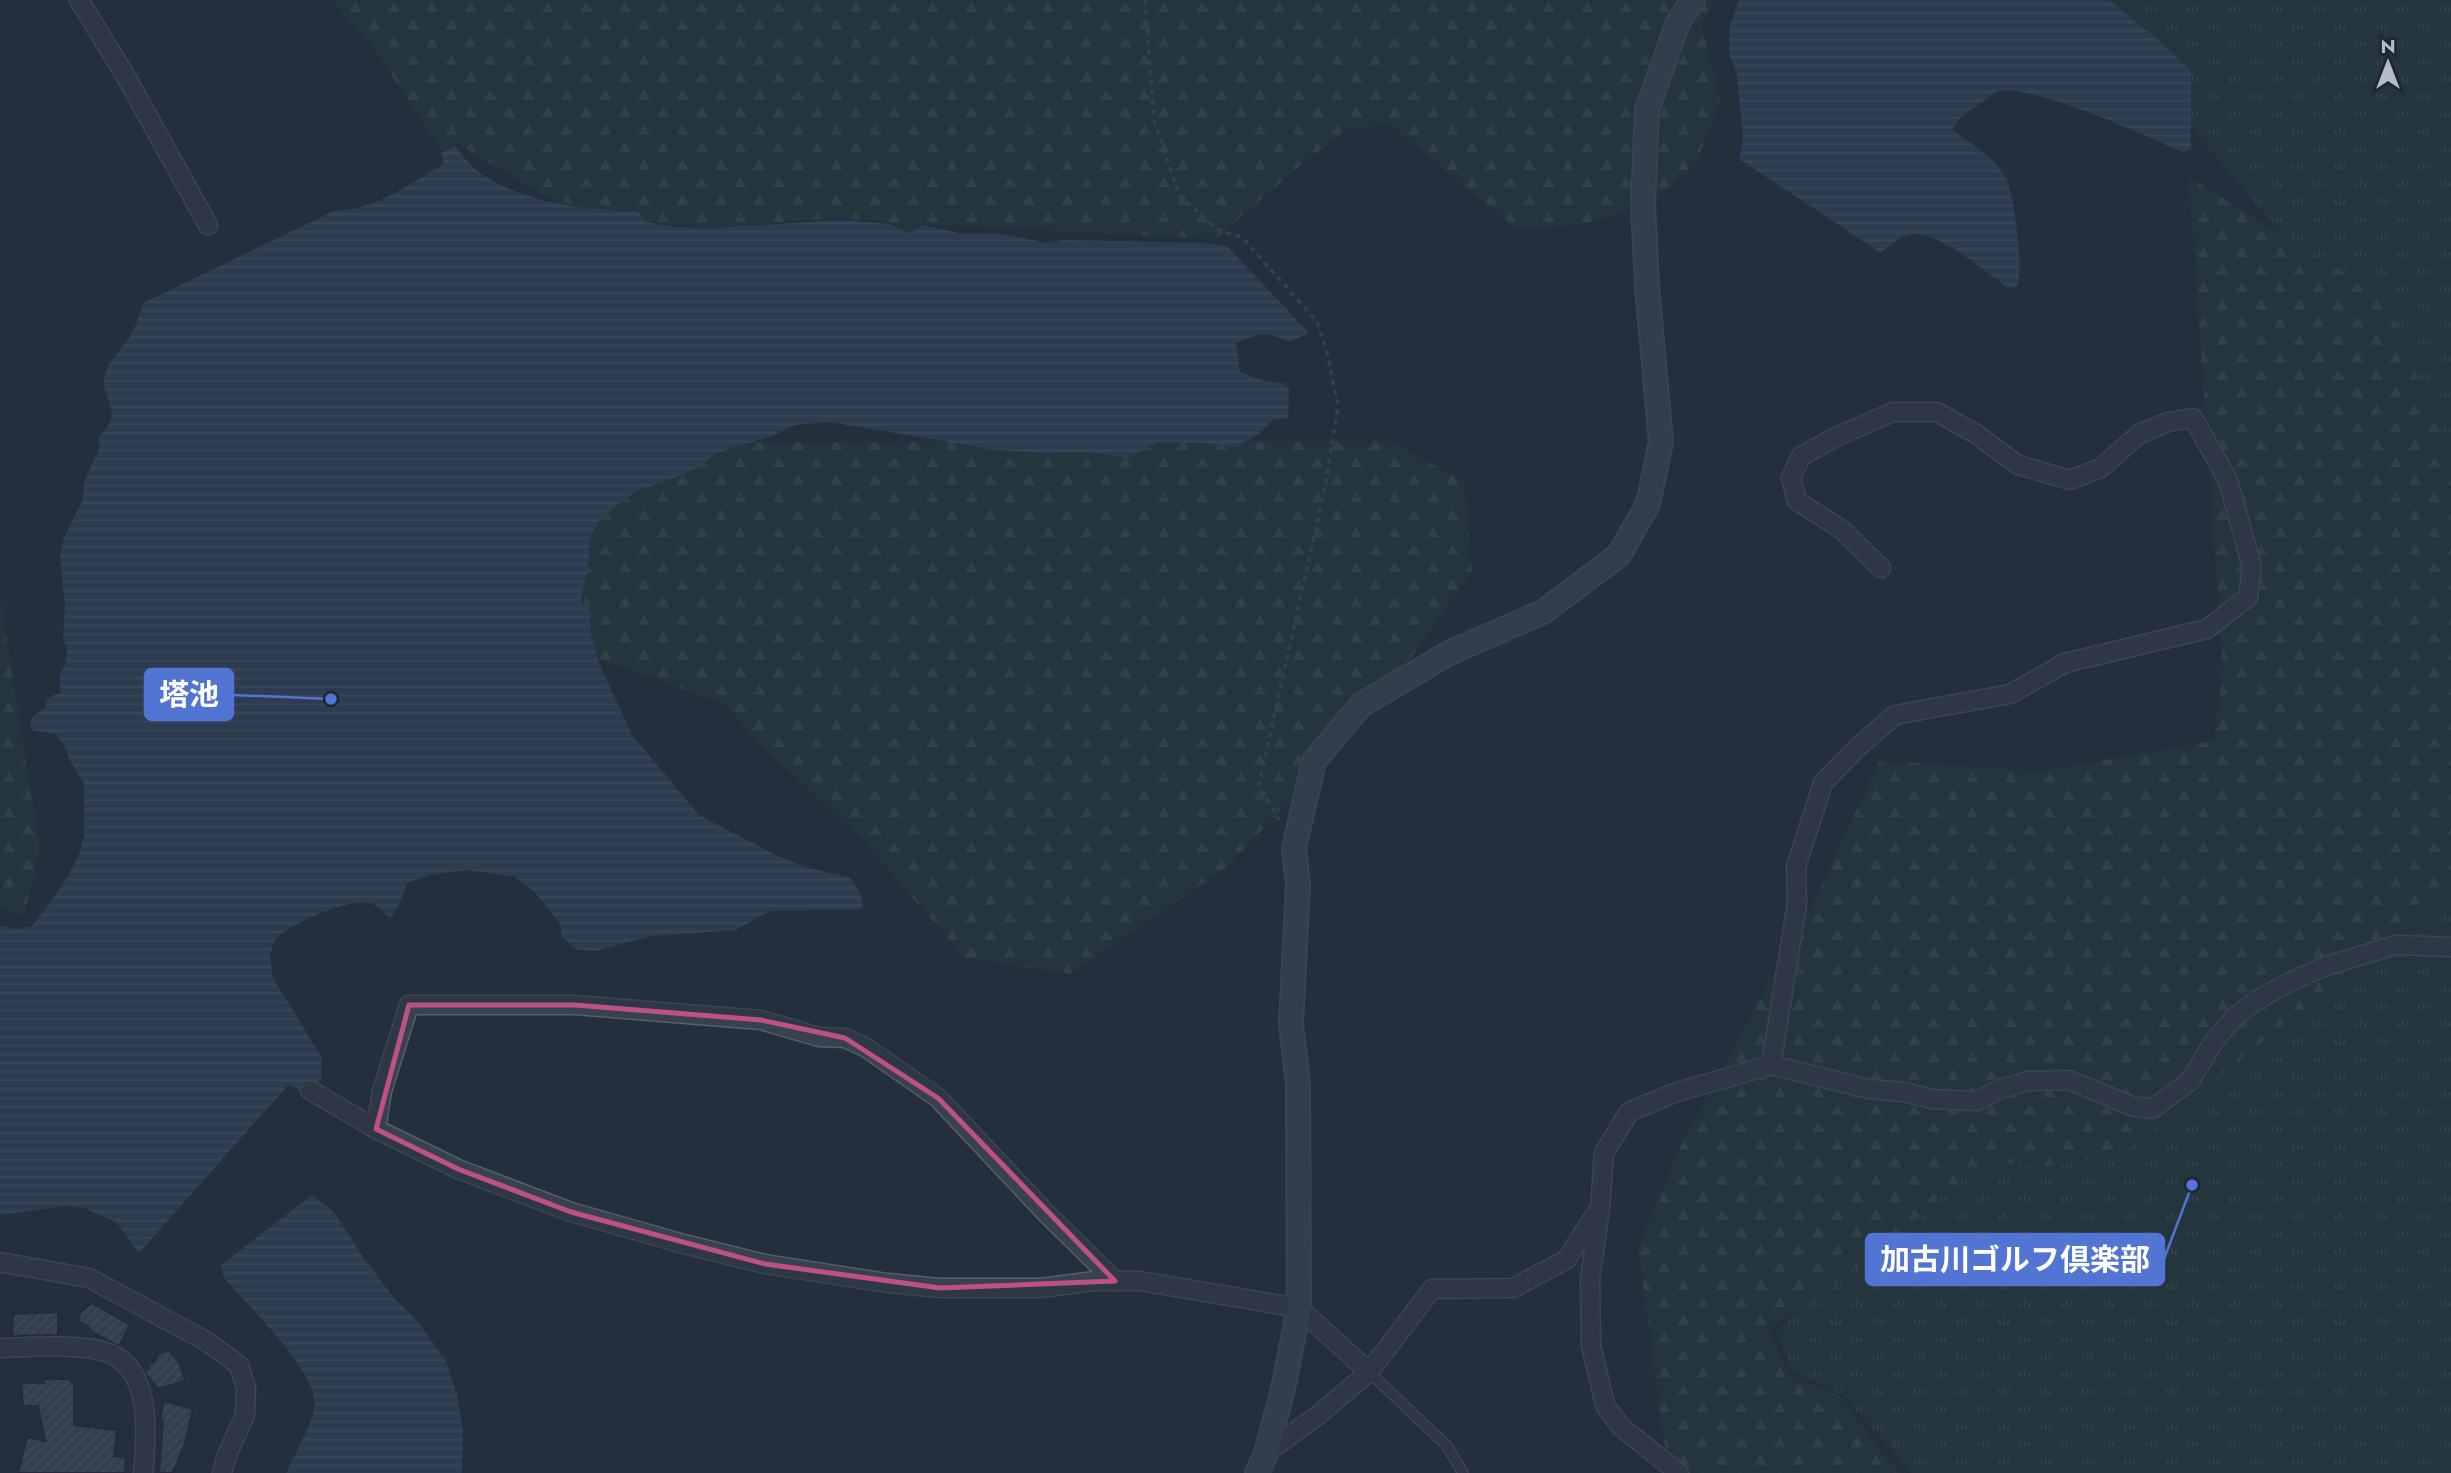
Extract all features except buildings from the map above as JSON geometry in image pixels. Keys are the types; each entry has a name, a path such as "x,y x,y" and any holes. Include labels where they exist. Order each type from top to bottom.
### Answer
{"street":[{"path":"79,0 125,75 208,225"},
{"path":"1261,1463 1283,1389 1299,1308 1298,1084 1292,1024 1298,885 1294,848 1314,761 1361,705 1449,653 1544,612 1619,555 1648,504 1661,442 1643,206 1647,110 1678,22 1693,0"},
{"path":"1771,1065 1797,904 1796,867 1823,783 1858,747 1895,715 2010,694 2065,663 2207,629 2248,597 2252,567 2228,480 2193,418 2168,422 2139,434 2101,468 2070,480 2018,465 1976,434 1937,412 1893,412 1801,456 1791,478 1797,501 1841,529 1881,568"},
{"path":"1679,1473 1621,1427 1605,1405 1591,1345 1590,1279 1604,1153 1629,1112 1674,1093 1771,1065 1869,1089 1904,1092 1932,1099 1977,1101 2000,1088 2028,1082 2069,1080 2132,1106 2152,1109 2190,1082 2214,1041 2236,1016 2257,1000 2290,982 2326,966 2396,945 2451,947"},
{"path":"376,1129 382,1091 409,1005 575,1005 761,1020 819,1037 845,1038 865,1047 938,1098 1046,1213 1115,1281"},
{"path":"310,1090 376,1129 458,1170 571,1212 684,1244 765,1264 887,1283 940,1288 1040,1288 1115,1281 1164,1284 1299,1308 1369,1372"},
{"path":"1261,1463 1369,1372 1432,1289 1513,1288 1566,1260 1600,1208"},
{"path":"0,1262 89,1278 206,1341 239,1365 246,1388 245,1415 222,1473"},
{"path":"0,1348 88,1349 103,1351 119,1359 133,1375 142,1394 146,1424 143,1473"}],"lane":[{"path":"1369,1372 1447,1446 1463,1473"}],"path":[{"path":"1144,0 1154,120 1179,195 1217,229 1243,237 1317,322 1327,352 1338,405 1326,483 1259,784 1294,848"}],"highlighted area":[{"path":"409,1005 575,1005 761,1020 845,1038 938,1098 1115,1281 940,1288 765,1264 571,1212 458,1169 376,1129"}],"green space":[{"path":"333,0 1716,0 1701,21 1720,102 1696,164 1663,192 1615,216 1580,225 1517,229 1390,124 1347,129 1297,168 1216,239 923,224 909,232 890,222 840,218 714,227 673,225 647,221 636,209 606,210 550,199 455,142 441,151 373,47 348,22"},
{"path":"2102,0 2451,0 2451,584 2349,312 2106,29"},
{"path":"2189,177 2387,301 2451,461 2451,890 2118,1157 2040,1167 2004,1162 1970,1173 1815,1300 1768,1329 1789,1375 1842,1397 1881,1452 1901,1473 1673,1473 1668,1468 1638,1248 1680,1147 1817,895 1879,761 2041,771 2214,741 2223,669"},
{"path":"1390,441 1464,482 1472,572 1366,720 1227,867 1071,974 965,958 862,839 760,745 725,704 588,655 579,532 643,463 743,442"},
{"path":"0,596 40,850 24,916 0,907"},
{"path":"2451,818 2451,1473 1912,1473 1843,1395 1791,1370 1776,1331 1884,1233"}],"water":[{"path":"1739,0 2109,0 2162,43 2191,71 2191,148 2184,153 2089,113 2034,95 2012,91 1997,92 1962,117 1953,130 1989,157 2006,178 2017,232 2017,286 2009,289 1946,244 1919,234 1905,236 1881,253 1739,159 1743,138 1737,75 1729,53 1730,25"},
{"path":"454,145 480,173 516,191 556,203 637,211 647,222 673,227 714,228 841,220 890,224 909,233 923,225 959,233 998,233 1046,243 1065,240 1207,243 1227,246 1309,333 1289,342 1262,335 1236,343 1240,372 1267,382 1285,383 1289,389 1288,418 1273,420 1261,432 1236,447 1157,442 1128,458 1085,452 997,450 830,422 795,425 772,436 717,453 693,470 638,490 602,517 590,536 581,600 590,612 591,635 600,665 632,735 699,815 805,867 850,878 861,895 863,909 770,911 736,930 652,936 595,951 576,949 562,937 559,922 534,891 515,877 467,870 429,875 407,883 398,907 390,918 373,904 350,904 307,919 275,939 270,955 273,978 322,1058 321,1079 304,1093 289,1084 139,1253 116,1222 84,1208 65,1206 0,1215 0,926 18,929 32,926 63,885 78,857 84,836 84,783 56,734 31,730 31,718 46,707 47,698 60,693 60,673 66,663 67,648 63,639 65,606 60,558 64,538 83,499 84,482 100,447 98,438 111,418 112,410 104,382 106,372 134,329 143,303 334,211 349,210 391,195 444,164 441,153"},
{"path":"312,1195 334,1212 363,1257 395,1299 415,1318 446,1361 457,1395 463,1432 462,1473 286,1473 312,1417 314,1395 295,1360 224,1278 221,1265"}],"place":[{"name":"塔池","path":"331,699"},
{"name":"加古川ゴルフ倶楽部","path":"2192,1185"}]}
